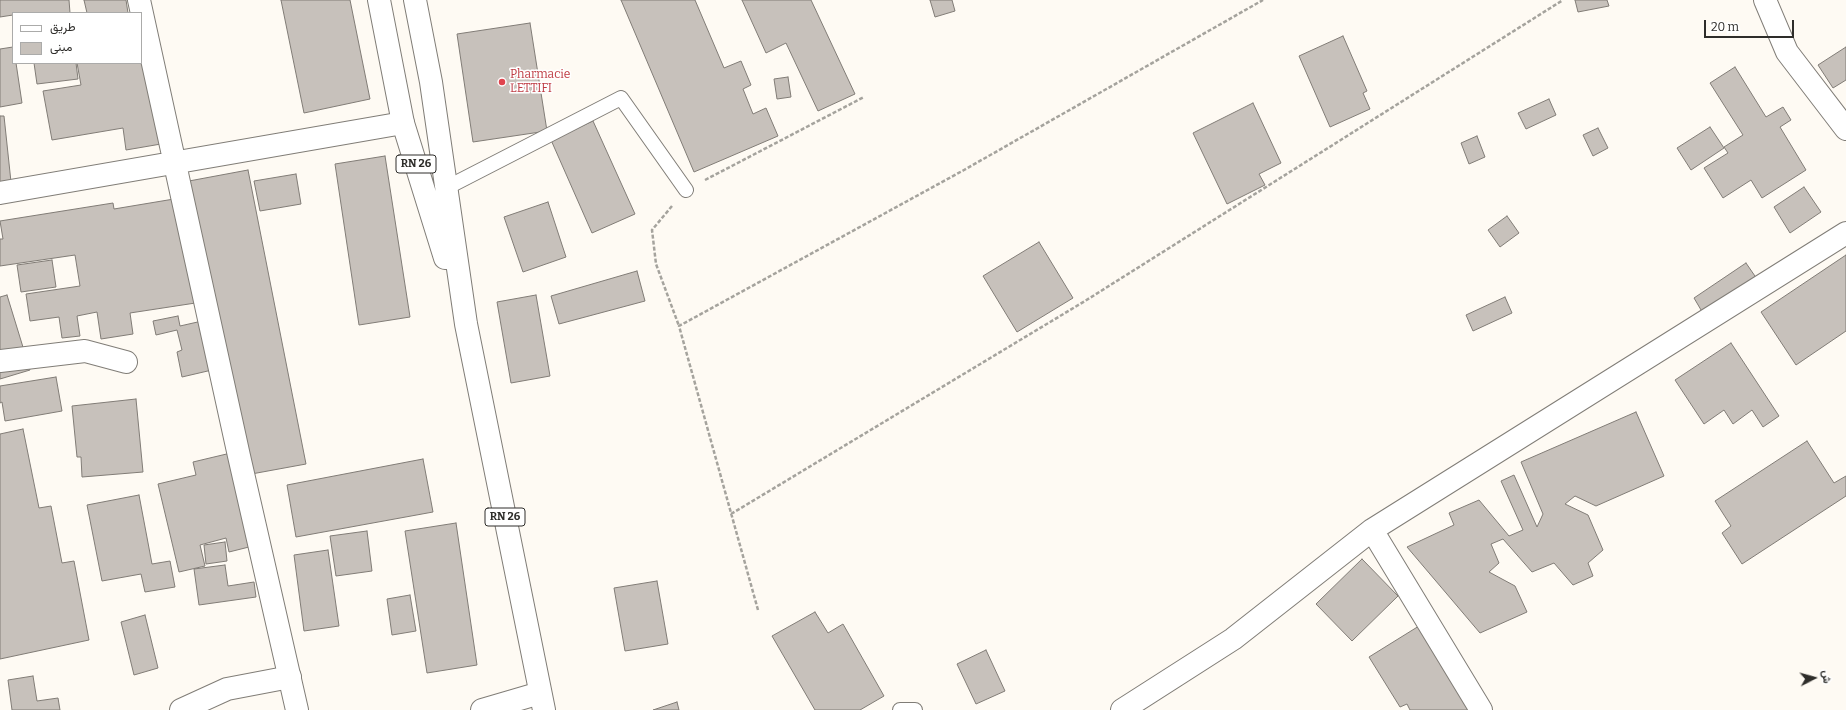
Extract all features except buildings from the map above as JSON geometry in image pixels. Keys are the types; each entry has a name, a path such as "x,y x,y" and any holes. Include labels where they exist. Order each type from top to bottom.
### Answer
{"street":[{"path":"139,0 142,12"},
{"name":"RN 26","path":"379,0 403,123 466,324"},
{"name":"RN 26","path":"415,0 431,82 466,324 542,701"},
{"path":"1765,0 1787,52 1846,129"},
{"path":"142,14 239,456 297,710"},
{"path":"0,193 403,123"},
{"path":"1122,710 1233,639 1372,530 1846,233"},
{"path":"0,361 85,351 126,362"},
{"path":"1372,530 1481,710"},
{"path":"181,710 227,689 290,677"},
{"path":"482,710 542,701"}],"lane":[{"path":"446,188 621,98 686,190"},
{"path":"900,710 915,710"}],"path":[{"path":"679,326 964,170 1263,0"},
{"path":"731,514 1085,301 1563,0"},
{"path":"758,610 679,326 656,264 652,230 686,190 864,97"}],"place":[{"name":"Pharmacie LETTIFI","path":"502,82"}]}
